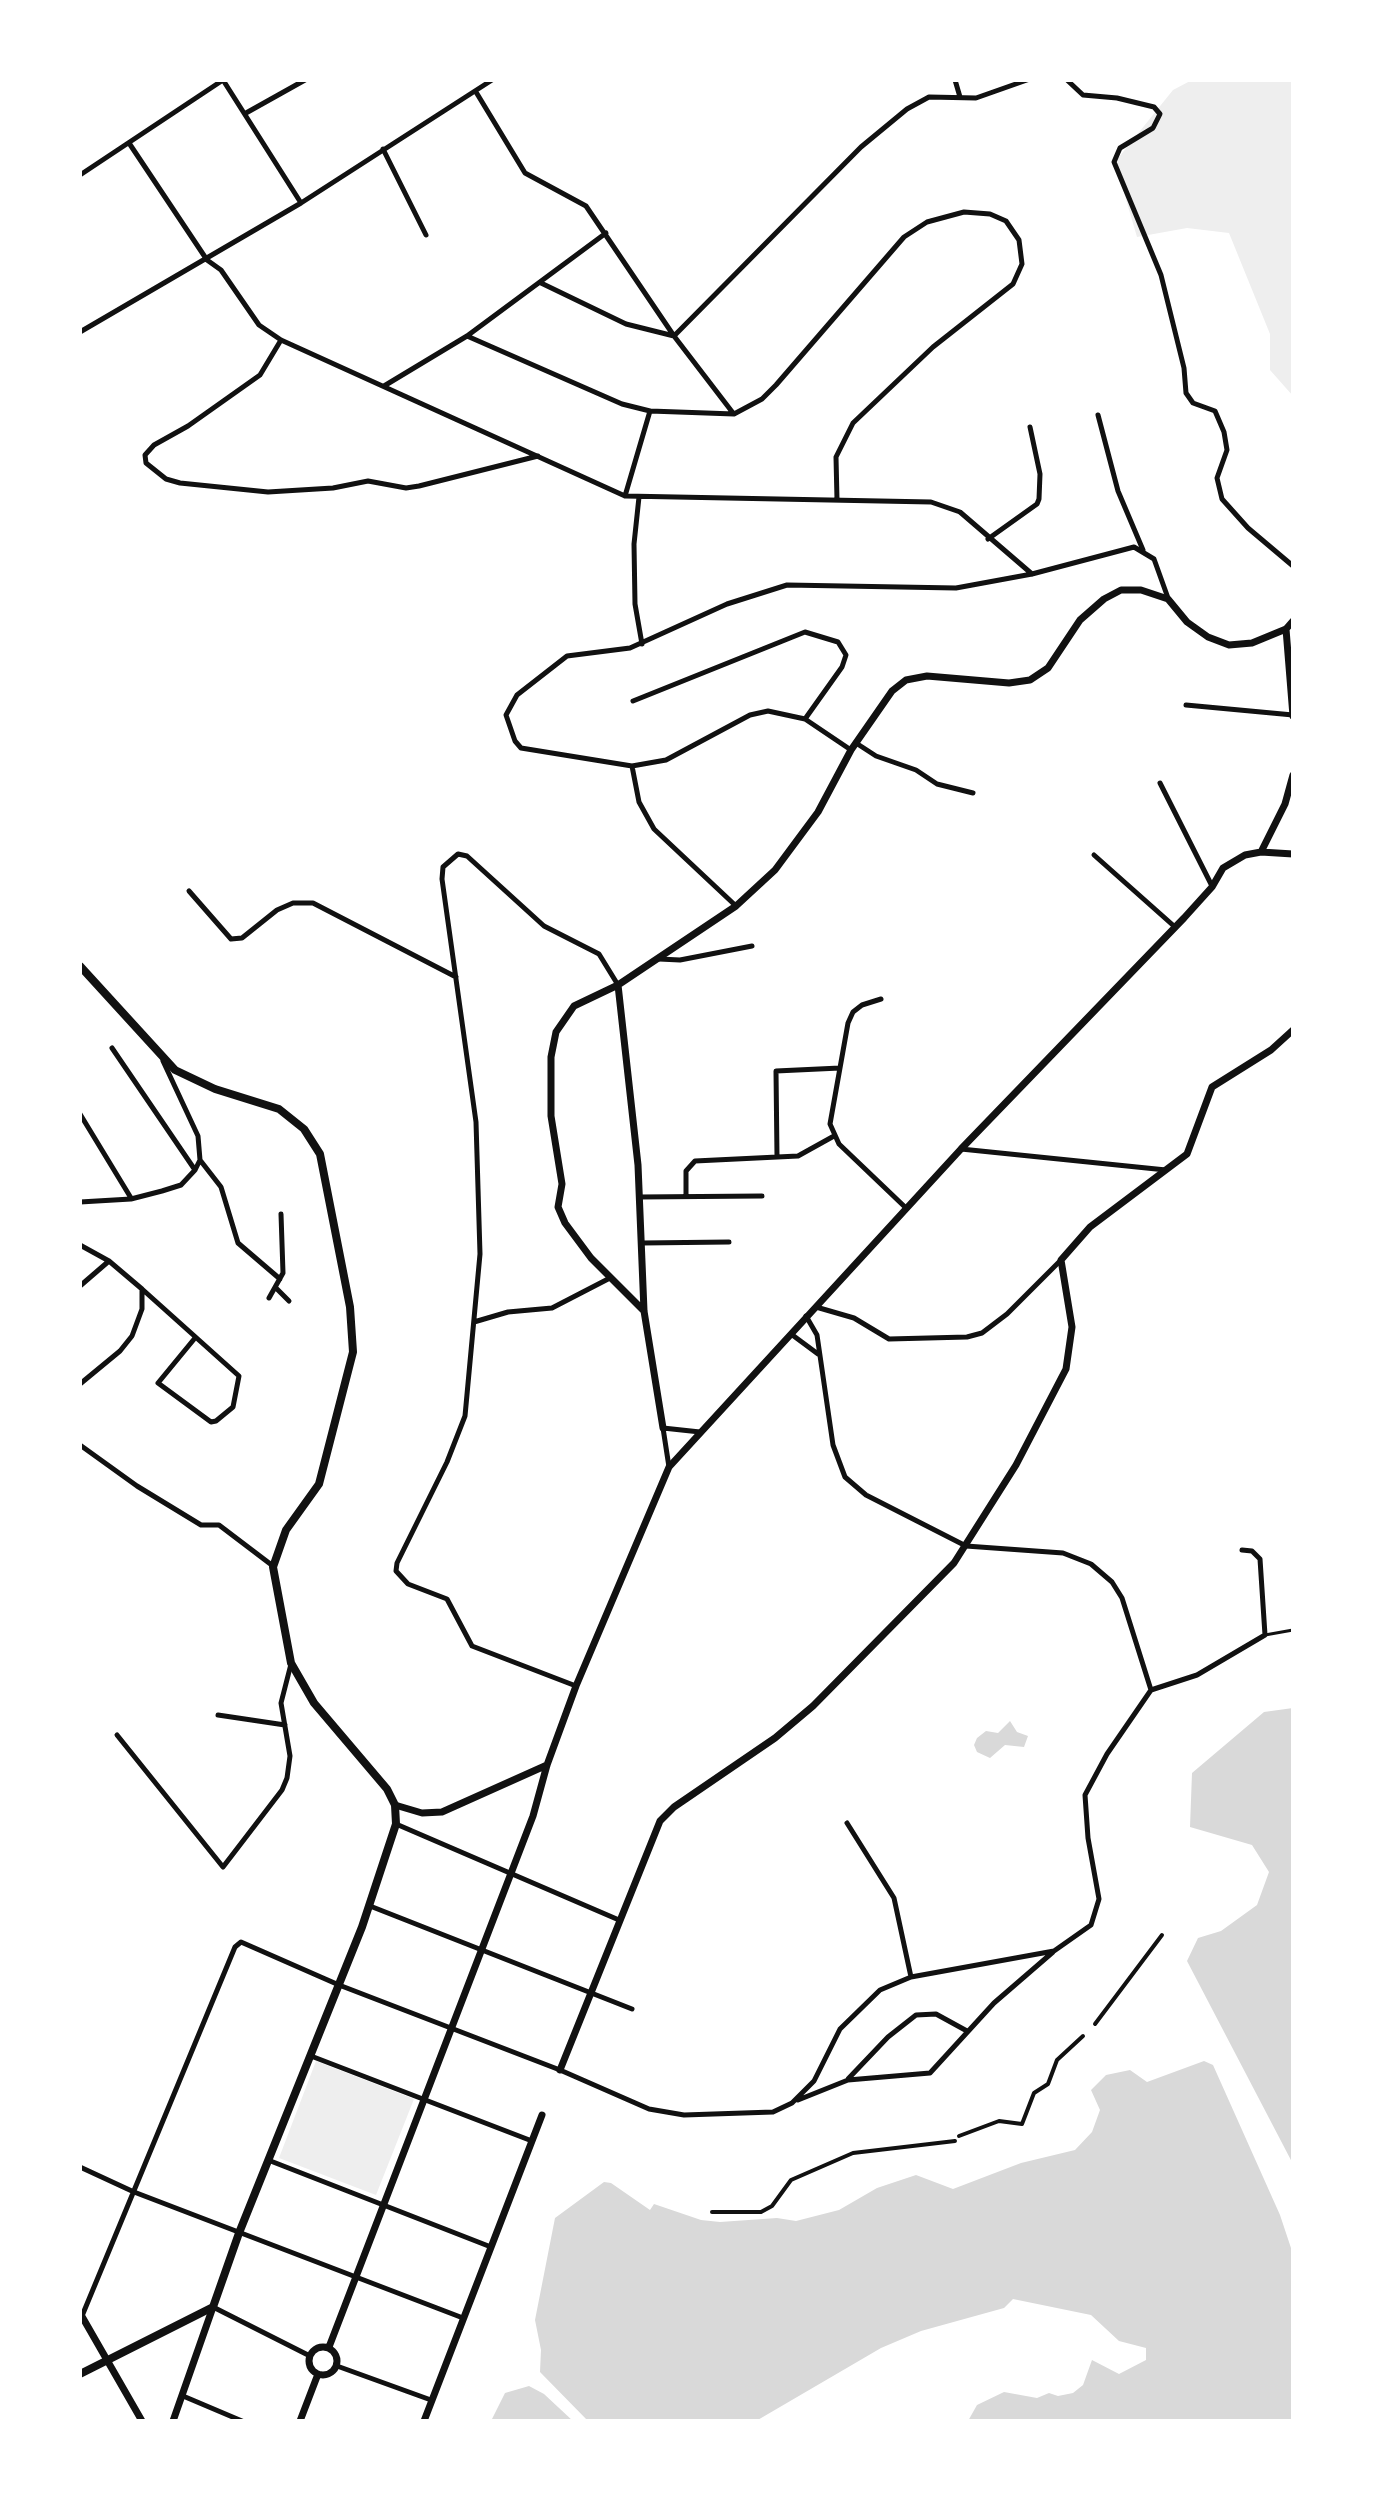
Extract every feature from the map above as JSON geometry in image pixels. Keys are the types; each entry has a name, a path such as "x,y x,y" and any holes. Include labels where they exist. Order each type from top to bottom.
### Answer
{"main road":[{"path":"80,966 161,1057 196,1082 264,1103 292,1118 312,1139 325,1172 350,1307 353,1352 322,1476 278,1544 273,1567 291,1663 303,1689 375,1772 395,1805 396,1824 370,1906 239,2233 213,2307 80,2374"}],"street":[{"path":"80,175 223,80 301,203"},
{"path":"246,113 305,80"},
{"path":"80,332 301,203 492,80"},
{"path":"955,80 960,97"},
{"path":"674,336 861,147 918,102 943,95 976,98 1027,80"},
{"path":"1067,80 1083,95 1117,98 1154,107 1160,114 1153,128 1120,148 1114,162 1161,275 1184,368 1186,393 1193,403 1215,411 1224,432 1227,450 1217,478 1222,499 1248,528 1293,566"},
{"path":"476,92 525,173 586,206 674,336 734,414"},
{"path":"129,143 207,260 221,270 259,325 281,340 625,496 931,502 960,512 1032,574"},
{"path":"383,149 426,235"},
{"path":"467,336 622,404 650,411 734,414 762,399 776,385 904,237 927,222 964,212 990,214 1006,221 1019,240 1022,264 1013,284 933,347 853,423 836,457 837,501"},
{"path":"384,386 467,336 606,233"},
{"path":"541,283 626,324 674,336"},
{"path":"281,340 260,375 188,426 154,445 145,455 146,463 166,479 180,483 268,492 333,488 368,481 406,488 539,456"},
{"path":"625,496 650,411"},
{"path":"1098,415 1118,491 1143,550"},
{"path":"988,539 1037,504 1039,499 1040,474 1030,427"},
{"path":"639,497 634,559 635,604 642,644"},
{"path":"973,793 937,784 908,766 854,747 805,719 768,711 750,715 666,760 632,766 521,748 506,715 517,695 567,656 642,644 727,604 787,585 956,588 1032,574 1134,547 1154,559 1168,599 1187,622 1208,637 1229,645 1252,643 1286,629 1293,621"},
{"path":"644,1311 579,1243 558,1207 562,1184 551,1116 551,1057 556,1032 568,1011 579,1002 618,985 736,906 796,845 854,747 892,691 906,680 927,676 1009,683 1030,680 1048,668 1080,620 1104,599 1121,590 1141,590 1168,599"},
{"path":"1186,705 1293,716 1286,629"},
{"path":"633,701 805,632 838,642 846,655 842,667 805,719"},
{"path":"632,766 639,802 654,829 736,906"},
{"path":"1285,804 1293,775"},
{"path":"1160,783 1212,887"},
{"path":"1261,852 1293,793"},
{"path":"329,2347 533,1816 547,1765 576,1686 669,1467 961,1149 1212,887 1223,868 1245,855 1261,852 1293,854"},
{"path":"576,1686 472,1646 447,1599 408,1584 396,1571 465,1416 474,1322 481,1232 476,1122 442,879 443,867 458,854 467,856 544,926 599,954 618,985 639,1197 644,1311 669,1467"},
{"path":"1094,855 1175,927"},
{"path":"189,891 231,939 242,938 277,910 293,903 313,903 456,977"},
{"path":"658,959 680,960 752,946"},
{"path":"881,999 853,1012 830,1124 834,1136 906,1208"},
{"path":"815,1307 854,1318 889,1339 975,1336 1020,1303 1090,1227 1187,1154 1212,1087 1271,1050 1293,1030"},
{"path":"112,1048 195,1170"},
{"path":"161,1057 193,1121 200,1160 221,1187 238,1243 280,1279"},
{"path":"777,1157 776,1071 840,1068"},
{"path":"80,1114 131,1199"},
{"path":"686,1196 686,1171 695,1161 803,1155 834,1136"},
{"path":"961,1149 1166,1170"},
{"path":"80,1202 131,1199 181,1185 200,1160"},
{"path":"639,1197 762,1196"},
{"path":"269,1298 284,1265 281,1214"},
{"path":"641,1243 729,1242"},
{"path":"80,1245 109,1261 239,1376 233,1407 216,1421 211,1422 158,1383 195,1338"},
{"path":"560,2070 655,1830 666,1814 734,1769 813,1706 920,1600 966,1546 1016,1465 1066,1369 1072,1327 1061,1260"},
{"path":"80,1286 109,1261"},
{"path":"474,1322 508,1312 552,1308 610,1278"},
{"path":"276,1288 289,1301"},
{"path":"80,1384 132,1336 142,1309 142,1289"},
{"path":"806,1316 817,1335 833,1445 845,1477 866,1495 966,1546 1063,1553 1080,1558 1102,1572 1122,1598 1151,1690"},
{"path":"790,1334 818,1354"},
{"path":"663,1428 700,1432"},
{"path":"80,1445 137,1486 201,1525 219,1525 273,1567"},
{"path":"142,2421 104,2361 81,2314 235,1947 241,1942 248,1942 339,1985 663,2113 756,2115 773,2112 848,2080 930,2073 1012,1986 1054,1951 1084,1932 1097,1913 1098,1883 1088,1838 1085,1795 1107,1754 1151,1690 1197,1675 1265,1635 1260,1559 1252,1551 1242,1550"},
{"path":"117,1735 223,1867 282,1790 290,1756 281,1703 291,1663"},
{"path":"218,1715 285,1725"},
{"path":"395,1805 422,1813 442,1812 547,1765"},
{"path":"847,1823 894,1898 911,1977"},
{"path":"396,1824 619,1920"},
{"path":"370,1906 632,2009"},
{"path":"1095,2024 1162,1935"},
{"path":"792,2103 814,2081 840,2029 850,2016 880,1990 911,1977 1054,1951"},
{"path":"848,2080 864,2059 916,2015 936,2014 968,2031"},
{"path":"712,2212 761,2212 772,2206 791,2180 853,2153 957,2138 999,2121 1022,2124 1034,2093 1048,2084 1057,2060 1083,2036"},
{"path":"311,2056 532,2141"},
{"path":"424,2421 542,2115"},
{"path":"268,2160 491,2247"},
{"path":"80,2167 134,2192 463,2318"},
{"path":"173,2421 213,2307 310,2356"},
{"path":"310,2356 320,2347 329,2347"},
{"path":"329,2347 337,2357 337,2366"},
{"path":"310,2356 311,2369 318,2374 327,2374 337,2366"},
{"path":"337,2366 431,2400"},
{"path":"300,2421 318,2374"},
{"path":"183,2396 242,2421"}],"lane":[{"path":"1265,1635 1293,1630"}],"shaded area":[{"path":"1192,80 1293,80 1293,396 1270,370 1270,334 1229,233 1187,228 1137,237 1115,162 1173,90"},
{"path":"1293,1708 1293,2164 1187,1961 1198,1938 1221,1931 1257,1905 1269,1872 1252,1845 1190,1827 1192,1773 1264,1712"},
{"path":"1010,1721 1017,1732 1028,1736 1024,1747 1005,1745 990,1758 977,1752 974,1745 977,1738 986,1731 998,1733"},
{"path":"316,2061 414,2099 376,2195 279,2158"},
{"path":"1204,2061 1213,2065 1280,2215 1293,2254 1293,2421 968,2421 977,2405 1004,2392 1037,2398 1049,2393 1058,2396 1073,2393 1083,2385 1092,2360 1119,2374 1146,2360 1146,2348 1119,2341 1091,2315 1013,2299 1004,2308 921,2331 881,2348 756,2421 588,2421 540,2372 541,2350 535,2320 555,2218 604,2182 611,2183 650,2210 654,2204 701,2220 720,2222 777,2218 796,2221 839,2210 877,2188 916,2175 953,2189 1021,2163 1075,2150 1092,2132 1100,2110 1091,2090 1106,2075 1130,2070 1147,2082"},
{"path":"529,2386 544,2394 573,2421 491,2421 505,2393"}]}
